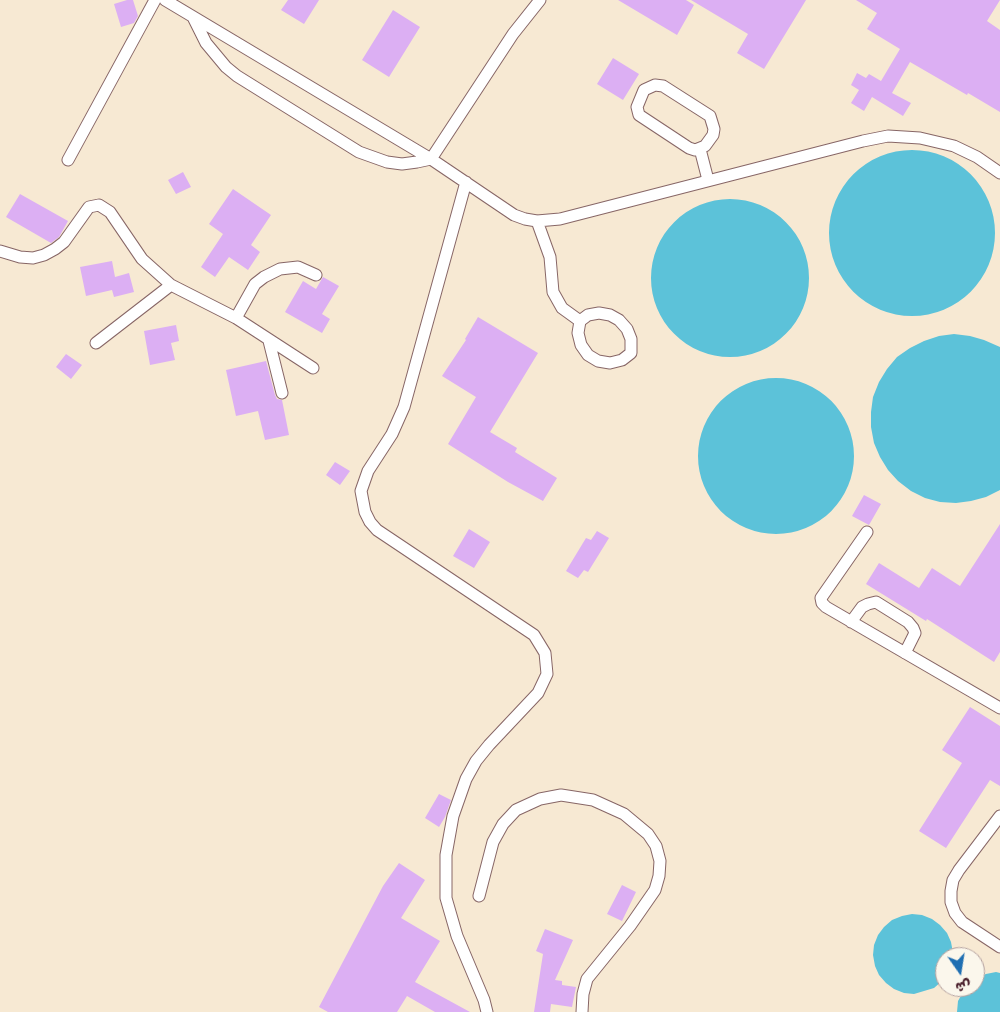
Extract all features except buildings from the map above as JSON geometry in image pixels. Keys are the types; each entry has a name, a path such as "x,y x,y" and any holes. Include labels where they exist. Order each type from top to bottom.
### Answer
{"lane":[{"path":"68,160 155,0"},
{"path":"165,0 431,158 514,214 537,221 560,219 862,141 888,136 920,138 954,146 978,157 1000,173"},
{"path":"193,16 206,43 215,55 232,71 359,152 387,162 402,164 431,158 513,34 540,0"},
{"path":"655,84 663,86 710,116 714,129 713,135 705,146 700,149 689,148 639,114 637,104 647,88 655,84"},
{"path":"700,149 708,180"},
{"path":"466,182 404,407 392,434 368,471 361,491 364,512 377,530 529,632 545,653 547,674 544,684 538,693 489,745 476,761 466,779 453,816 446,855 446,898 457,936 484,1000 486,1012"},
{"path":"0,251 20,257 33,258 55,250 64,242 89,207 99,205 110,212 142,259 171,285 236,318 312,368"},
{"path":"537,221 550,257 553,292 562,308 580,322"},
{"path":"236,318 255,284 264,277 280,269 298,268 316,275"},
{"path":"96,343 171,285"},
{"path":"598,313 610,315 619,320 627,328 631,339 631,353 622,360 610,363 598,361 588,354 581,345 578,333 580,322 588,315 598,313"},
{"path":"270,341 282,393"},
{"path":"867,532 821,598 822,602 826,607 1000,708"},
{"path":"852,622 862,607 876,602 908,622 914,628 914,633 905,653"},
{"path":"479,896 492,842 503,824 516,810 540,799 561,795 593,800 624,814 648,834 656,846 660,861 659,876 655,890 630,926 587,979 583,994 582,1012"},
{"path":"1000,816 959,870 953,880 951,891 953,908 962,922 1000,947"}],"water":[{"path":"920,150 944,156 971,174 989,201 995,233 989,265 971,292 958,302 936,313 904,316 880,310 859,297 848,286 832,257 829,225 835,201 848,180 859,169 888,153"},
{"path":"730,199 760,205 786,222 803,248 809,278 803,308 786,334 760,351 730,357 700,351 674,334 657,308 651,278 657,248 674,222 700,205"},
{"path":"954,334 970,336 1000,347 1000,490 986,497 956,503 940,502 925,498 911,491 898,481 880,457 874,443 871,427 873,397 879,382 897,357 924,341"},
{"path":"768,378 784,378 799,381 813,387 831,401 845,419 851,433 854,456 851,479 845,493 831,511 813,525 799,531 784,534 768,534 753,531 739,525 721,511 711,499 701,479 698,464 698,448 701,433 707,419 721,401 733,391 753,381"},
{"path":"922,915 932,919 947,933 952,947 935,947 935,987 914,994 904,993 886,983 879,975 873,955 878,935 892,920 902,916"},
{"path":"1000,973 1000,1012 957,1012 960,997 985,997 986,974"}]}
